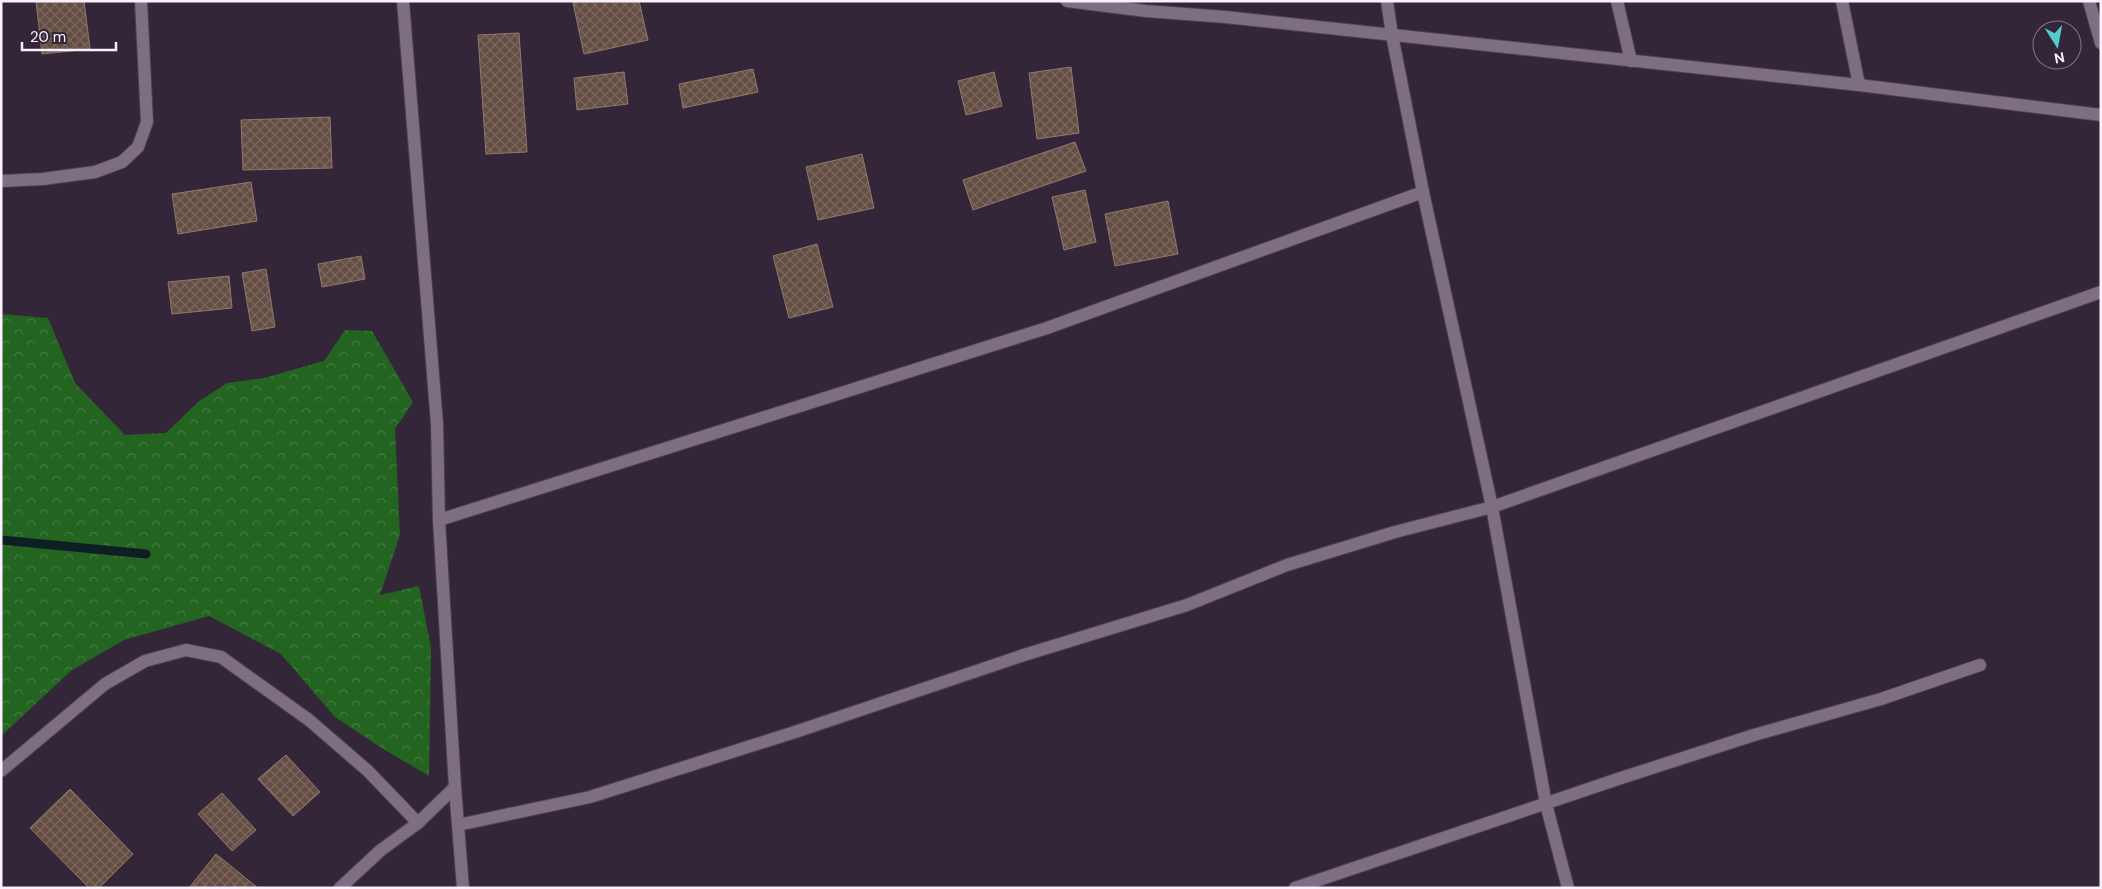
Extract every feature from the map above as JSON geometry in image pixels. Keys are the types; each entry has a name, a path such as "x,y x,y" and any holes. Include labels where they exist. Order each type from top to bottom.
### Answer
{"street":[{"path":"1,181 43,179 95,172 122,162 138,146 147,122 141,1"},
{"path":"403,1 437,424 439,520 463,888"},
{"path":"1067,1 1146,6 1225,18 1859,85 2101,115"},
{"path":"1387,1 1423,192 1492,507 1546,804 1568,888"},
{"path":"1618,1 1631,61"},
{"path":"1842,1 1859,85"},
{"path":"2088,1 2101,43"},
{"path":"439,520 1047,328 1423,192"},
{"path":"458,825 590,797 795,732 1024,655 1187,605 1287,565 1395,532 1492,507 2101,292"},
{"path":"1,771 105,684 145,661 186,650 221,657 308,720 368,771 418,823"},
{"path":"1295,888 1754,735 1881,699 1980,665"},
{"path":"340,888 381,850 418,823 455,787"}],"green space":[{"path":"1,314 48,318 75,383 125,435 166,433 198,402 227,383 264,378 324,361 345,330 372,331 413,402 395,429 400,535 380,595 419,586 431,648 429,776 335,717 281,654 209,616 124,640 72,670 1,736"}],"building":[{"path":"36,1 84,1 90,49 42,54"},
{"path":"579,1 639,1 648,40 584,54 573,3"},
{"path":"519,33 527,152 486,154 478,35"},
{"path":"1071,67 1079,133 1037,139 1029,73"},
{"path":"753,69 758,92 683,108 679,84"},
{"path":"624,72 628,104 577,110 574,78"},
{"path":"994,72 1002,106 966,115 958,81"},
{"path":"330,117 332,168 243,170 241,120"},
{"path":"1075,142 1086,171 973,210 963,180"},
{"path":"862,154 874,208 818,220 806,167"},
{"path":"251,182 257,221 178,234 172,194"},
{"path":"1085,190 1096,242 1064,250 1052,197"},
{"path":"1168,201 1178,254 1115,266 1105,214"},
{"path":"817,244 833,307 789,318 773,256"},
{"path":"361,256 365,279 322,287 318,264"},
{"path":"266,269 275,327 252,331 242,273"},
{"path":"229,276 232,308 172,314 168,282"},
{"path":"286,755 320,792 293,816 258,779"},
{"path":"70,789 133,854 99,888 89,888 30,828"},
{"path":"222,793 256,830 232,851 198,814"},
{"path":"216,854 258,888 189,888"}],"waterway":[{"path":"1,540 146,554"}]}
